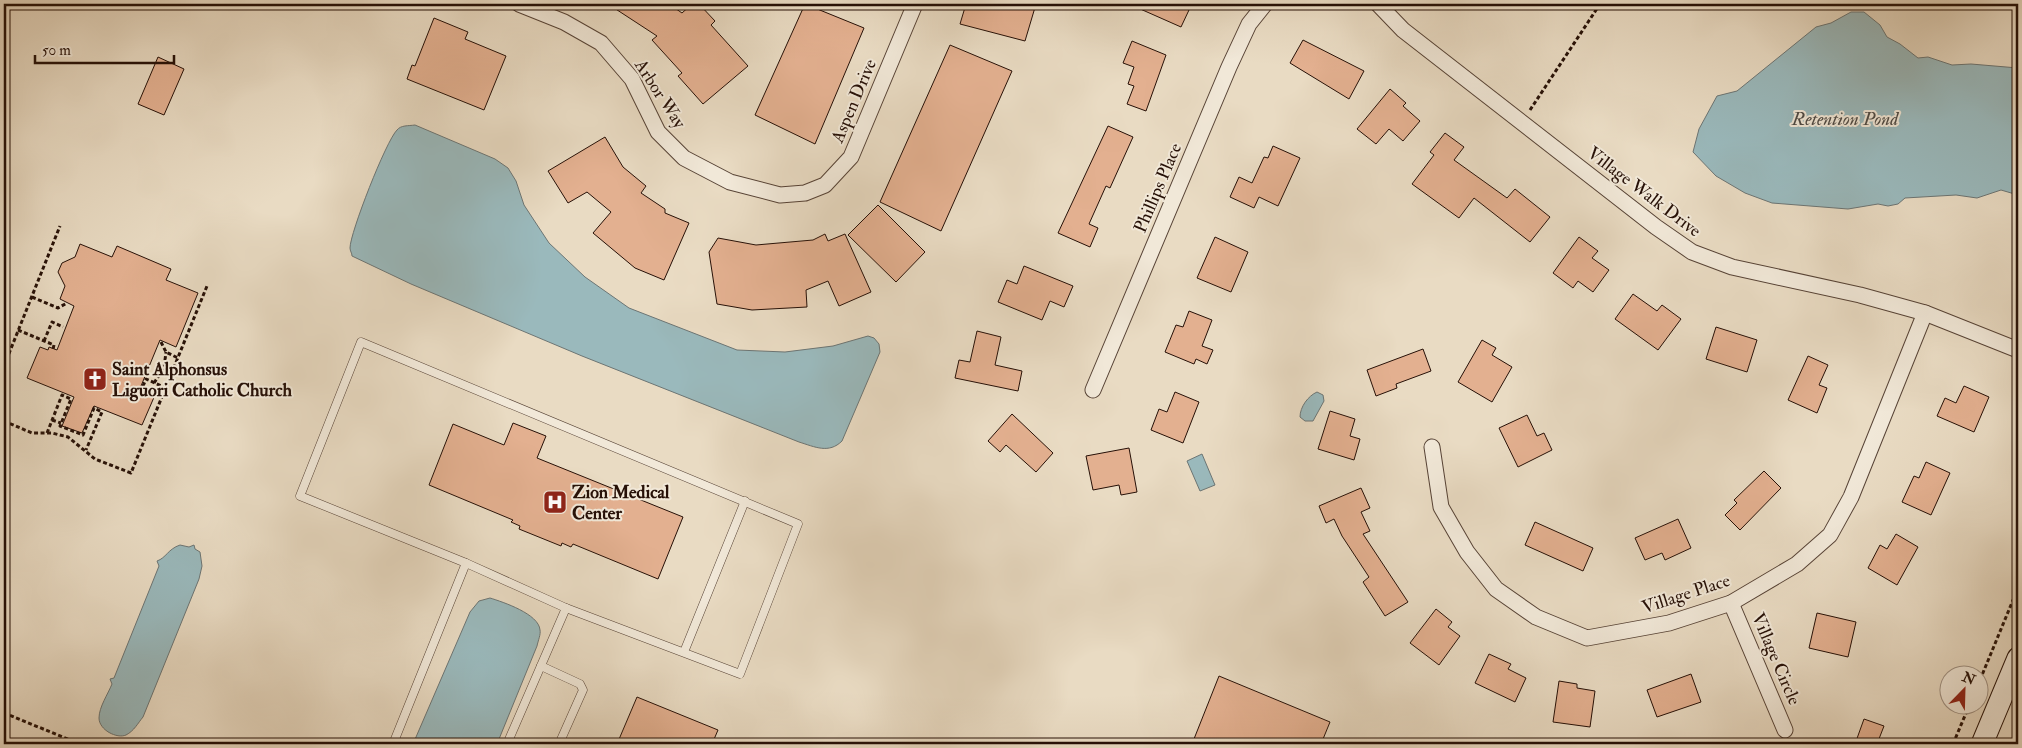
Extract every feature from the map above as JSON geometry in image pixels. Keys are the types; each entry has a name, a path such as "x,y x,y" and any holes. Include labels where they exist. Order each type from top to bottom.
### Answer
{"main road":[{"path":"1982,744 2018,658"}],"street":[{"name":"Arbor Way","path":"519,4 564,22 601,43 632,79 658,132 684,158 730,182 780,195 805,193"},
{"name":"Aspen Drive","path":"805,193 825,185 852,157 915,4"},
{"name":"Phillips Place","path":"1093,390 1229,67 1249,24 1265,4"},
{"name":"Village Walk Drive","path":"1378,4 1403,30 1656,227 1692,252 1732,267 1860,295 1925,313 2018,350"},
{"name":"Village Place","path":"1432,447 1442,506 1467,552 1496,589 1536,617 1588,638 1669,623 1732,602 1797,564 1830,535 1851,497 1925,313"},
{"name":"Village Circle","path":"1732,602 1785,730"}],"lane":[{"path":"361,342 798,524 740,674 566,608 466,563 300,496 361,342"},
{"path":"684,652 745,501"},
{"path":"393,744 466,563"},
{"path":"507,744 566,608"},
{"path":"541,666 580,684 583,690 559,744"}],"path":[{"path":"1522,123 1600,4"},
{"path":"4,366 60,226"},
{"path":"4,421 32,433 47,433 68,437 95,459 131,473 207,286"},
{"path":"32,297 58,308 68,303"},
{"path":"44,341 52,322 63,327"},
{"path":"18,330 54,345 53,349"},
{"path":"154,383 164,368 166,352 161,342"},
{"path":"166,352 178,358"},
{"path":"143,386 146,379 166,388"},
{"path":"47,433 62,395 71,399 60,426 82,435 94,408 102,412 86,450"},
{"path":"52,420 61,423"},
{"path":"68,437 71,430"},
{"path":"84,432 92,436"},
{"path":"1986,666 2018,588"},
{"path":"4,713 80,744"},
{"path":"1953,744 1965,716"}],"water":[{"name":"Retention Pond","path":"1851,12 1864,12 1880,25 1887,37 1918,58 1928,57 1952,65 1971,64 2018,68 2018,195 2001,190 1977,198 1956,195 1905,198 1898,204 1888,206 1878,204 1848,209 1772,203 1745,193 1716,176 1693,152 1699,129 1717,96 1737,91 1816,27 1831,23"},
{"path":"415,125 495,159 508,168 516,181 524,205 549,243 585,277 629,308 737,350 785,352 833,346 868,336 874,338 879,344 880,352 842,441 837,445 827,448 799,442 582,356 411,284 352,256 350,248 356,225 385,151 399,128"},
{"path":"1317,392 1323,395 1324,401 1313,421 1305,421 1300,417 1301,409 1308,399"},
{"path":"1202,454 1215,485 1200,491 1187,461"},
{"path":"180,545 189,547 194,545 195,549 200,552 202,566 199,579 143,717 134,729 126,735 114,735 105,730 99,718 102,705 112,684 110,679 114,678 159,566 157,561"},
{"path":"490,598 527,614 538,624 540,632 537,646 497,744 413,744 470,612 479,601"}],"building":[{"path":"608,4 669,4 682,13 692,4 699,4 715,21 711,25 748,66 703,104 678,76 682,73 652,40 657,36"},
{"path":"805,4 864,28 815,144 755,115"},
{"path":"966,4 1036,4 1025,41 960,24"},
{"path":"1129,4 1175,4 1189,10 1181,27"},
{"path":"434,18 468,32 465,39 506,56 484,110 407,79 412,65 415,66"},
{"path":"1303,40 1364,71 1349,99 1290,63"},
{"path":"1132,41 1166,55 1146,111 1127,104 1134,86 1128,84 1134,67 1123,63"},
{"path":"950,45 1012,71 941,231 880,202"},
{"path":"158,57 184,69 164,115 138,104"},
{"path":"1390,89 1406,103 1403,106 1420,121 1403,141 1389,129 1376,144 1357,129"},
{"path":"1108,126 1133,137 1110,188 1106,186 1089,224 1098,228 1090,247 1058,233"},
{"path":"1445,133 1464,147 1454,160 1507,198 1515,189 1550,217 1530,242 1474,198 1459,218 1412,184 1434,155 1430,152"},
{"path":"605,137 623,167 646,186 641,193 665,209 665,213 689,223 664,280 635,268 593,233 611,212 587,192 568,203 548,171"},
{"path":"1273,146 1300,158 1278,206 1259,197 1254,208 1230,197 1239,177 1252,183 1264,157 1268,158"},
{"path":"878,205 925,252 896,282 848,235"},
{"path":"825,234 828,241 845,234 871,292 839,306 828,281 806,290 807,307 752,310 717,304 709,252 718,238 756,245 813,240"},
{"path":"1215,237 1248,252 1231,292 1197,278"},
{"path":"1579,237 1598,251 1592,258 1609,270 1593,292 1578,281 1573,288 1553,273"},
{"path":"80,244 112,257 117,246 171,269 166,280 198,293 176,347 160,340 141,386 155,395 142,425 94,406 82,433 62,426 74,397 27,378 40,347 48,350 49,347 57,350 74,306 60,299 65,286 58,272 62,263 75,257"},
{"path":"1024,266 1073,286 1064,307 1050,301 1042,320 998,302 1007,280 1017,284"},
{"path":"1633,294 1657,311 1662,305 1681,319 1658,350 1615,319"},
{"path":"1189,311 1212,320 1202,346 1213,350 1207,364 1196,359 1194,364 1165,352 1176,325 1183,327"},
{"path":"1716,327 1757,340 1747,372 1706,359"},
{"path":"977,331 1001,337 995,365 1022,371 1018,391 955,378 959,360 970,362"},
{"path":"1482,340 1496,348 1492,355 1512,367 1492,402 1458,382"},
{"path":"1423,349 1431,371 1396,384 1397,388 1376,396 1367,370"},
{"path":"1808,356 1828,365 1819,385 1827,388 1817,413 1788,400"},
{"path":"1964,386 1989,397 1974,432 1937,416 1945,398 1956,403"},
{"path":"1175,392 1199,402 1183,443 1151,430 1159,409 1167,412"},
{"path":"1330,411 1355,419 1350,436 1360,439 1354,460 1318,449"},
{"path":"1012,414 1053,453 1036,472 1006,445 1000,452 988,441"},
{"path":"1527,415 1537,436 1544,433 1552,450 1518,467 1499,428"},
{"path":"513,423 546,436 537,458 683,517 658,579 573,544 571,547 562,543 561,546 519,529 520,526 511,522 513,520 429,485 453,424 504,445"},
{"path":"1129,448 1137,492 1121,495 1119,485 1093,490 1086,456"},
{"path":"1926,462 1950,473 1931,515 1902,502 1914,476 1919,478"},
{"path":"1764,471 1781,488 1740,530 1725,515 1737,503 1734,500"},
{"path":"1361,488 1370,508 1361,512 1370,531 1363,534 1408,602 1385,616 1363,582 1369,577 1342,536 1334,519 1326,523 1319,506"},
{"path":"1678,519 1691,548 1665,560 1662,553 1645,560 1635,538"},
{"path":"1535,522 1593,548 1583,571 1525,545"},
{"path":"1896,534 1918,547 1897,585 1868,568 1880,545 1887,549"},
{"path":"1436,609 1452,622 1448,627 1460,636 1439,665 1410,643"},
{"path":"1817,613 1856,622 1848,657 1809,648"},
{"path":"1489,654 1511,664 1508,669 1526,678 1515,702 1475,683"},
{"path":"1691,674 1701,702 1657,717 1647,690"},
{"path":"1219,676 1330,722 1321,744 1192,744"},
{"path":"1559,681 1577,684 1577,688 1595,691 1590,727 1553,722"},
{"path":"637,697 718,730 712,744 617,744"},
{"path":"1864,719 1884,726 1877,744 1855,744"}],"place":[{"name":"Saint Alphonsus Liguori Catholic Church","path":"95,379"},
{"name":"Zion Medical Center","path":"555,502"}]}
